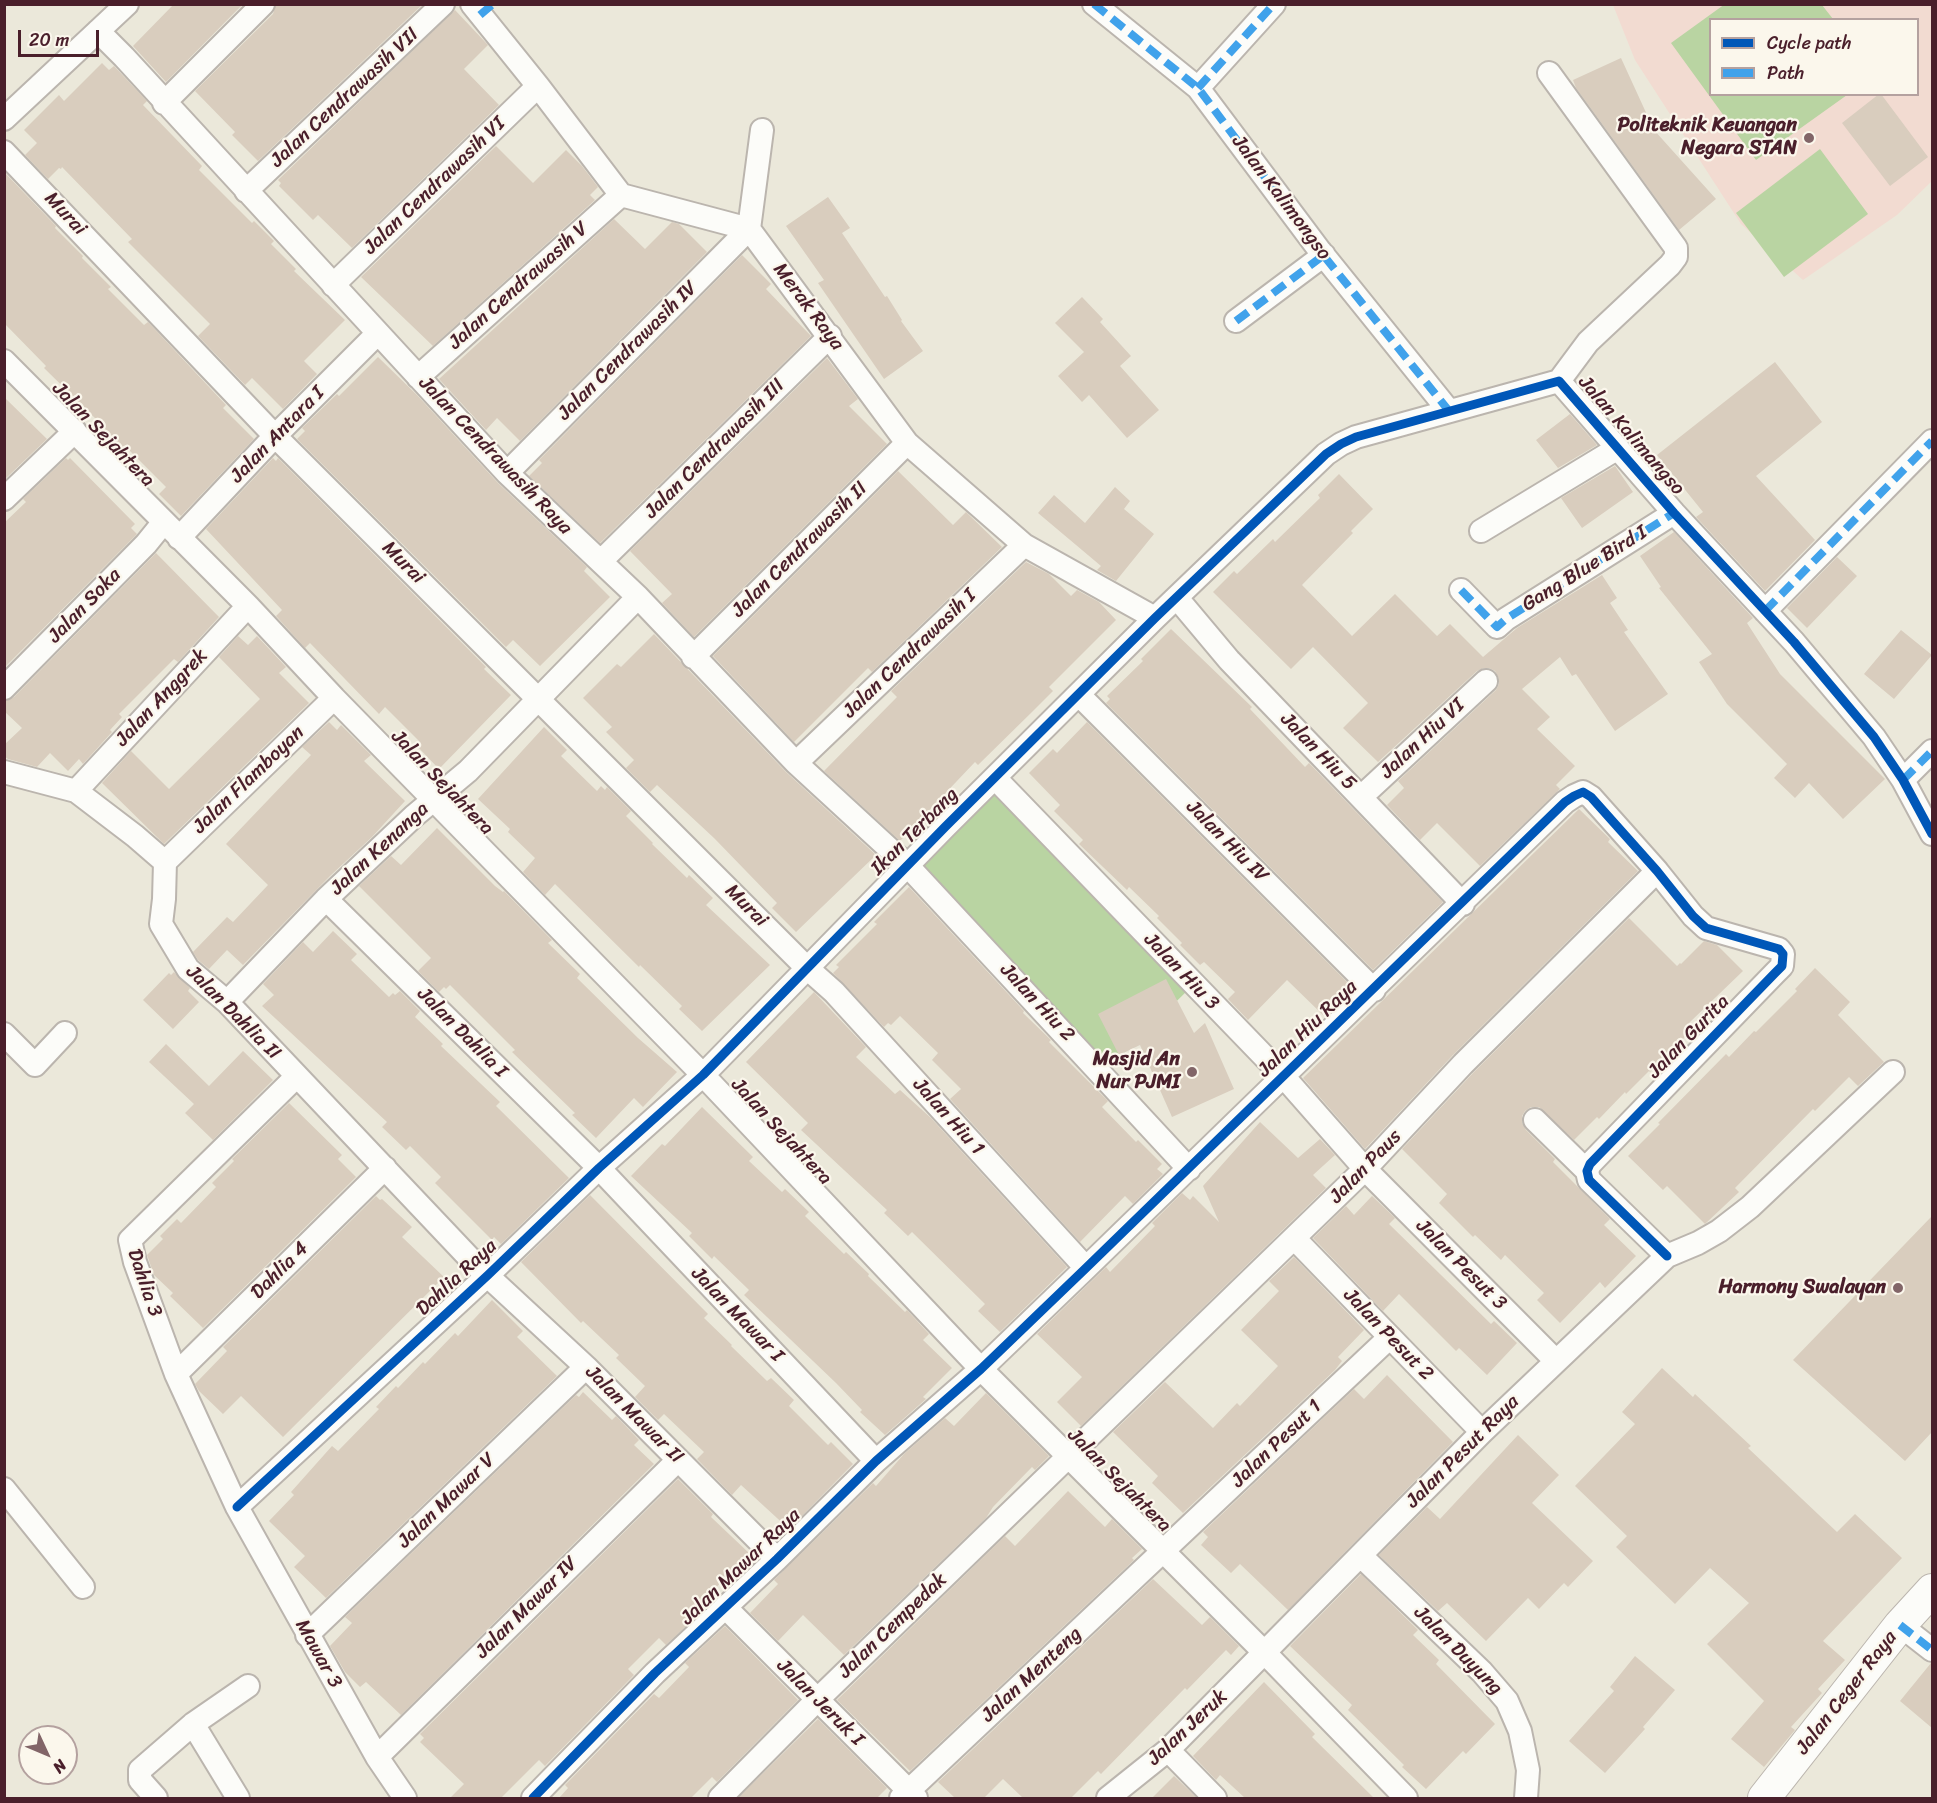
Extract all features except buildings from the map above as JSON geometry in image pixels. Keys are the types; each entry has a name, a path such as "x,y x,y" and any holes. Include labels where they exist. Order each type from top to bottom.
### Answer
{"main road":[{"name":"Jalan Ceger Raya","path":"1764,1798 1900,1625 1932,1590"}],"street":[{"path":"4,119 127,4"},
{"path":"164,103 263,4"},
{"name":"Jalan Cendrawasih VII","path":"246,191 443,4"},
{"name":"Jalan Kalimongso","path":"1094,4 1198,88 1324,255 1449,411"},
{"path":"1198,88 1274,4"},
{"path":"482,8 621,195 749,229 762,130"},
{"name":"Jalan Cendrawasih Raya","path":"98,31 507,473 638,597 796,763 907,865"},
{"path":"1549,73 1676,248 1676,257 1671,265 1588,342 1559,381"},
{"name":"Jalan Cendrawasih VI","path":"333,285 538,86"},
{"name":"Murai","path":"4,152 275,436 539,697 807,968"},
{"name":"Jalan Cendrawasih V","path":"418,377 621,195"},
{"name":"Merak Raya","path":"749,229 907,443 1024,545 1155,618"},
{"name":"Jalan Cendrawasih IV","path":"507,473 749,229"},
{"path":"1236,321 1324,255"},
{"name":"Jalan Antara I","path":"171,530 275,436 378,333"},
{"name":"Jalan Cendrawasih III","path":"601,561 830,336"},
{"name":"Jalan Sejahtera","path":"4,361 248,606 334,698 703,1075 981,1369 1265,1653 1406,1798"},
{"name":"Jalan Kalimangso","path":"1155,618 1333,449 1356,437 1559,381 1875,737 1903,780 1932,834"},
{"path":"4,499 75,431"},
{"path":"1765,611 1932,441"},
{"name":"Jalan Cendrawasih II","path":"693,657 907,443"},
{"path":"1481,531 1618,448"},
{"name":"Gang Blue Bird I","path":"1461,590 1497,627 1506,619 1674,513"},
{"name":"Jalan Soka","path":"4,688 146,544 171,530"},
{"name":"Jalan Cendrawasih I","path":"796,763 1024,545"},
{"name":"Jalan Kenanga","path":"227,1002 326,899 414,816 468,771 638,597"},
{"name":"Jalan Hiu 5","path":"1177,598 1229,660 1463,904"},
{"name":"Jalan Anggrek","path":"75,791 248,606"},
{"name":"Ikan Terbang","path":"703,1075 907,865 1155,618"},
{"name":"Jalan Hiu VI","path":"1361,797 1486,681"},
{"name":"Jalan Hiu IV","path":"1079,694 1374,990"},
{"name":"Jalan Flamboyan","path":"165,862 334,698"},
{"path":"1903,780 1932,751"},
{"path":"4,772 75,791 135,836 165,862"},
{"name":"Jalan Hiu 3","path":"995,778 1284,1077 1365,1169"},
{"name":"Jalan Hiu Raya","path":"981,1369 1463,904 1565,802 1583,792 1591,797 1657,871"},
{"name":"Jalan Dahlia II","path":"165,862 161,924 188,969 227,1002 296,1077 488,1275"},
{"name":"Jalan Hiu 2","path":"907,865 1189,1169"},
{"name":"Jalan Paus","path":"1068,1455 1365,1169 1463,1064 1657,871"},
{"name":"Jalan Gurita","path":"1587,1170 1598,1155 1782,966 1783,954 1779,949 1706,928 1693,916 1657,871"},
{"name":"Jalan Dahlia I","path":"326,899 599,1168"},
{"name":"Jalan Hiu 1","path":"807,968 834,992 1086,1268"},
{"path":"4,1034 35,1065 65,1033"},
{"path":"1535,1120 1587,1170 1589,1180 1600,1193 1667,1256 1719,1231 1750,1207 1893,1072"},
{"name":"Dahlia Raya","path":"237,1507 488,1275 599,1168 703,1075"},
{"name":"Dahlia 3","path":"237,1507 176,1374 135,1262 130,1240 296,1077"},
{"name":"Dahlia 4","path":"176,1374 385,1168"},
{"name":"Jalan Mawar I","path":"599,1168 876,1461"},
{"name":"Jalan Pesut 3","path":"1365,1169 1556,1361"},
{"name":"Jalan Pesut 2","path":"1294,1238 1482,1432"},
{"name":"Jalan Pesut Raya","path":"1265,1653 1482,1432 1667,1256"},
{"name":"Jalan Mawar II","path":"488,1275 586,1367 777,1559"},
{"name":"Jalan Pesut 1","path":"1164,1552 1390,1337"},
{"name":"Jalan Mawar V","path":"308,1635 586,1367"},
{"name":"Jalan Mawar Raya","path":"533,1798 655,1673 777,1559 876,1461 981,1369"},
{"name":"Jalan Cempedak","path":"720,1798 1068,1455"},
{"name":"Jalan Mawar IV","path":"377,1757 678,1460"},
{"path":"4,1488 82,1587"},
{"name":"Mawar 3","path":"237,1507 377,1757 405,1798"},
{"name":"Jalan Menteng","path":"909,1796 1164,1552"},
{"name":"Jalan Duyung","path":"1360,1556 1482,1672 1507,1701 1520,1731 1528,1770 1526,1798"},
{"name":"Jalan Jeruk I","path":"724,1608 909,1796"},
{"path":"1900,1625 1932,1650"},
{"name":"Jalan Jeruk","path":"1108,1798 1168,1750 1265,1653"},
{"path":"156,1798 140,1780 140,1770 193,1724 248,1686"},
{"path":"193,1724 238,1798"},
{"path":"1168,1750 1215,1798"}],"shaded area":[{"name":"Politeknik Keuangan Negara STAN","path":"1613,5 1932,5 1932,181 1897,215 1803,280 1741,224 1635,60"}],"green space":[{"path":"1725,4 1822,5 1832,18 1709,18 1709,95 1671,43"},
{"path":"1710,96 1846,96 1756,160"},
{"path":"1820,149 1868,214 1784,277 1736,213"},
{"path":"995,778 1193,985 1103,1074 907,865"}],"marked path":[{"path":"480,15 493,4"},
{"path":"1094,4 1198,88 1320,251 1449,411"},
{"path":"1198,88 1274,4"},
{"path":"1236,321 1324,255"},
{"path":"1765,611 1932,441"},
{"path":"1461,590 1497,627 1506,619 1674,513"},
{"path":"1903,780 1932,751"},
{"path":"1900,1625 1932,1650"}],"cycle path":[{"path":"237,1507 488,1275 599,1168 703,1075 946,826 1155,618 1326,454 1356,437 1559,381 1674,513 1794,642 1874,737 1903,780 1932,834"},
{"path":"533,1798 655,1673 777,1559 876,1461 981,1369 1565,802 1583,792 1591,797 1657,871 1693,916 1706,928 1779,949 1783,954 1782,966 1590,1164 1587,1171 1589,1180 1667,1256"}],"place":[{"name":"Politeknik Keuangan Negara STAN","path":"1809,138"},
{"name":"Masjid An Nur PJMI","path":"1192,1072"},
{"name":"Harmony Swalayan","path":"1898,1288"}]}
